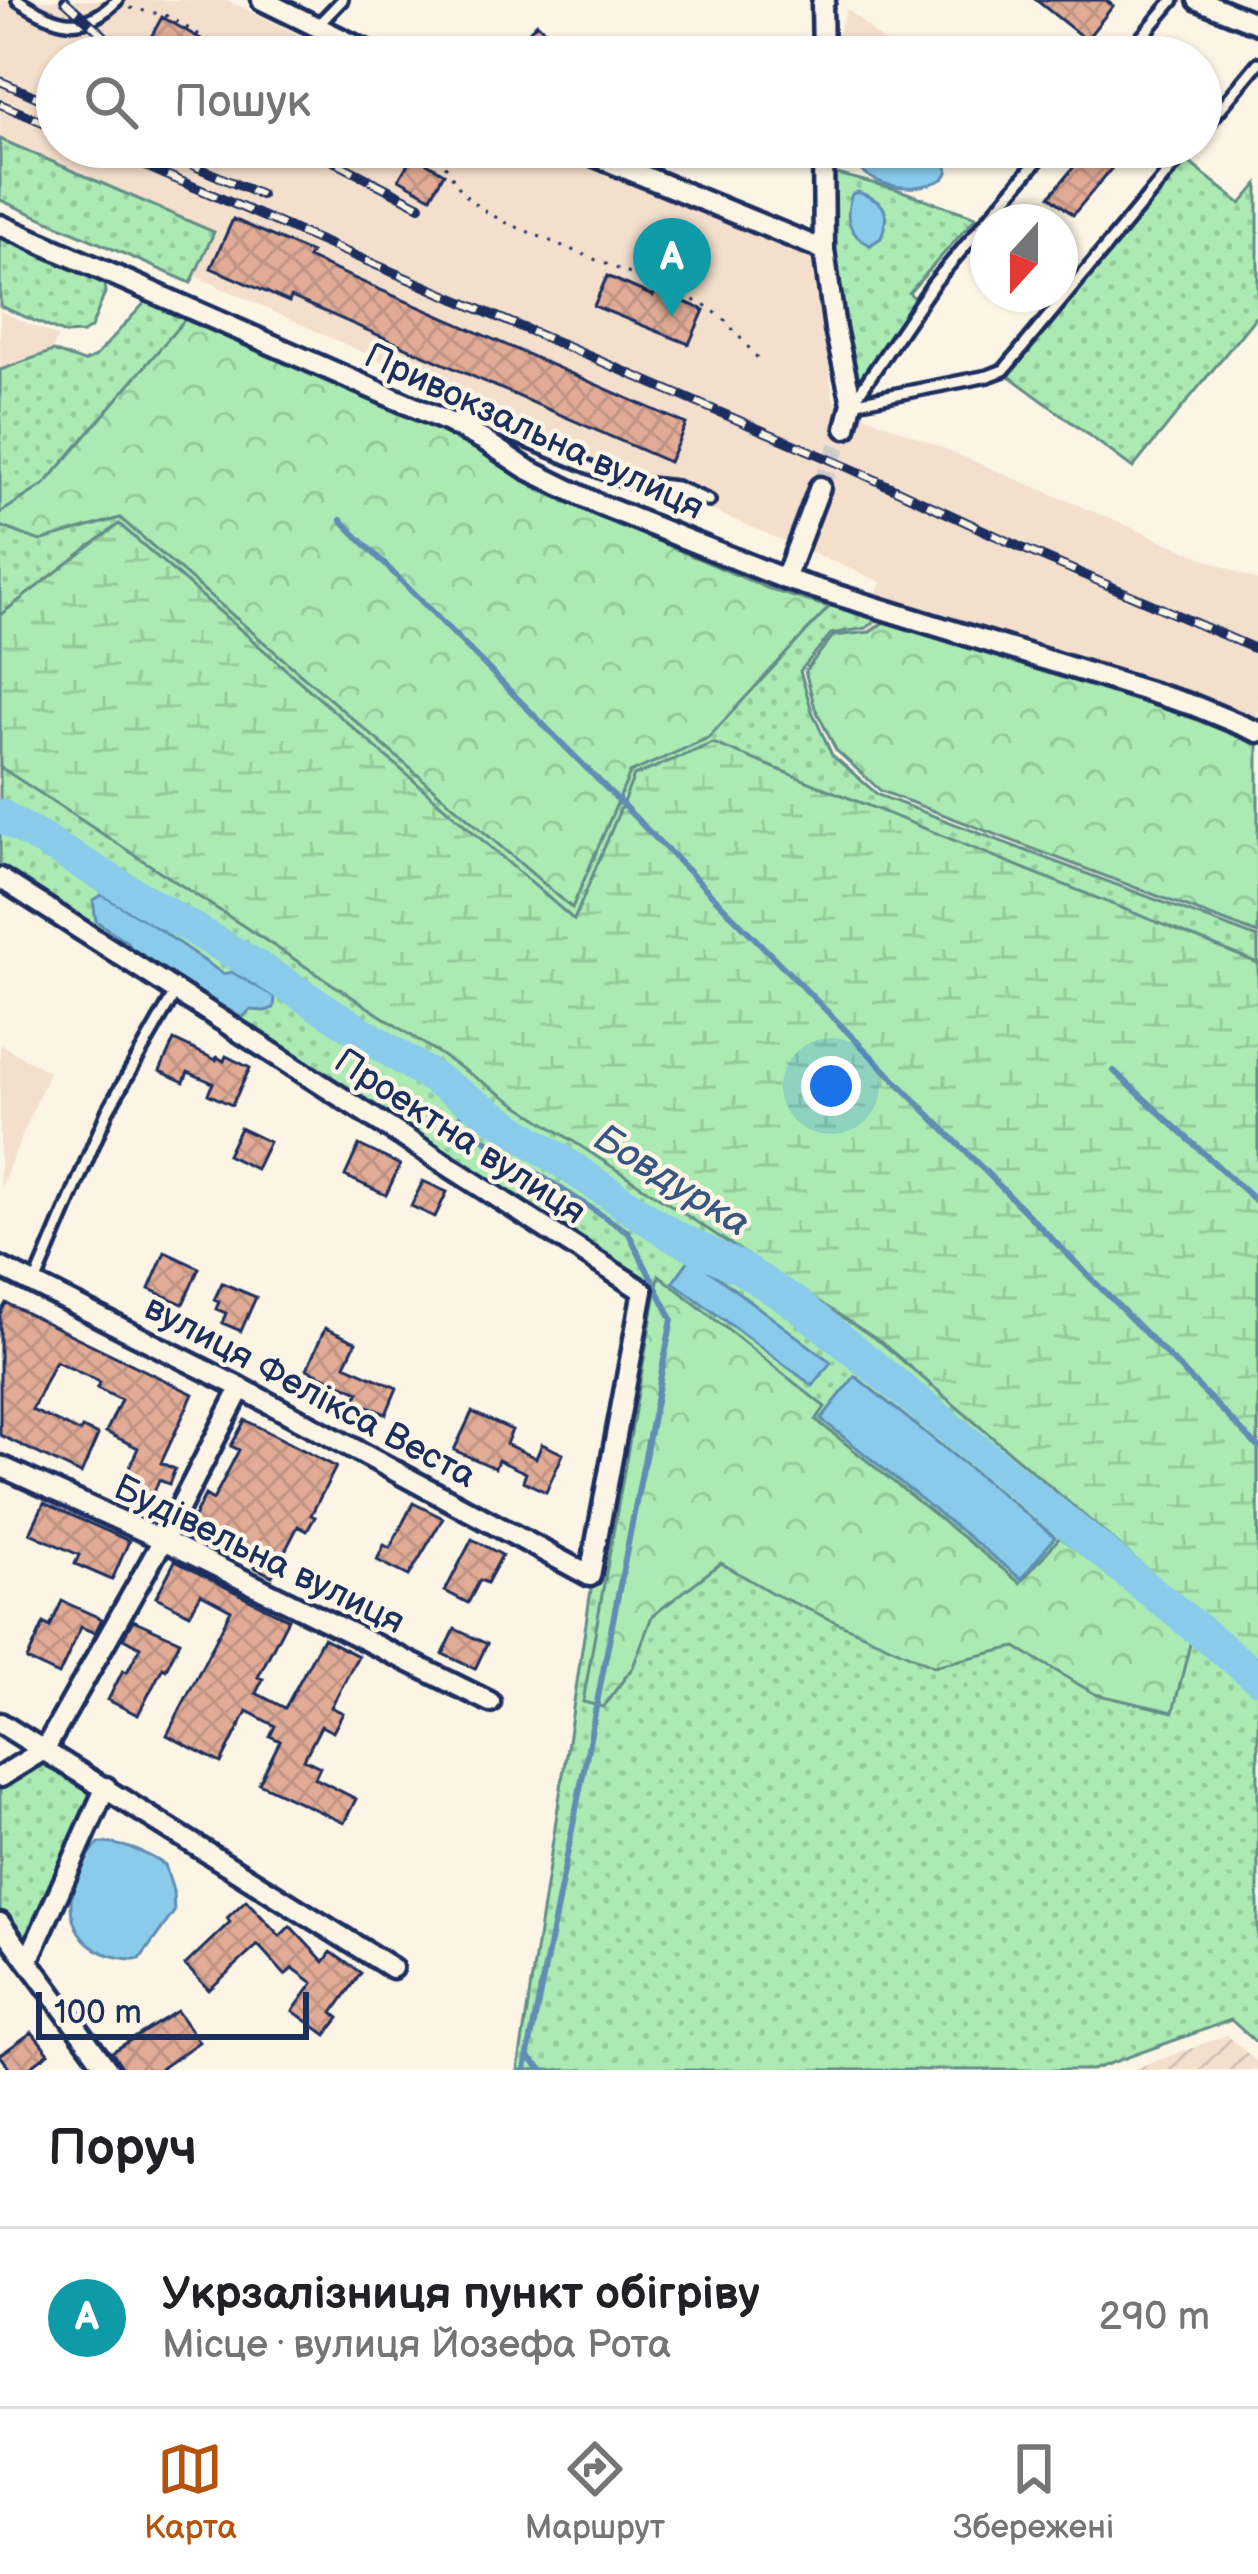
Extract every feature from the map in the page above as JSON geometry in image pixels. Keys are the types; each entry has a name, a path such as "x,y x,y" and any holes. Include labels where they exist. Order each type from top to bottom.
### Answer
{"street":[{"path":"262,0 337,36"},
{"path":"823,36 825,0"},
{"path":"1198,0 1258,24"},
{"path":"624,168 824,250"},
{"path":"823,168 824,250 852,404 846,428"},
{"name":"Привокзальна вулиця","path":"0,225 446,422 526,469 647,526 785,579 1195,706 1258,732"},
{"path":"785,579 820,488"},
{"name":"Проектна вулиця","path":"0,878 644,1292 590,1576"},
{"name":"вулиця Фелікса Веста","path":"0,1267 241,1388 590,1576"},
{"path":"0,1777 45,1749 163,1540 241,1388"},
{"name":"Будівельна вулиця","path":"0,1466 163,1540 490,1702"},
{"path":"0,1723 392,1968"},
{"path":"28,1961 106,1787"},
{"path":"0,1923 108,2070"}],"lane":[{"path":"18,0 47,20 68,24 114,3"},
{"path":"317,26 342,0"},
{"path":"1143,36 1173,0"},
{"path":"1222,107 1258,63"},
{"path":"852,404 933,284 1031,168"},
{"path":"852,404 1004,370 1172,168"},
{"path":"446,422 480,422 622,481 676,487 709,501"},
{"path":"35,1283 108,1110 176,991"}],"path":[{"path":"114,3 165,15 202,36"},
{"path":"448,168 460,189 482,210 705,305 724,319 761,362"}],"shaded area":[{"path":"0,0 227,0 302,36 36,36 36,168 590,168 813,259 834,402 1258,581 1258,874 835,699 881,582 656,487 196,276 191,283 0,200"},
{"path":"847,9 877,36 837,36"},
{"path":"0,311 58,337 19,427 0,419"},
{"path":"0,1044 49,1072 0,1189"},
{"path":"1227,2035 1258,2063 1258,2070 1131,2070"}],"green space":[{"path":"0,139 36,155 36,168 67,168 214,232 191,283 0,200"},
{"path":"1178,168 1196,168 1241,204 1258,184 1258,314 1133,468 1009,376 1061,312 1078,312 1078,291"},
{"path":"825,171 970,215 970,224 909,293 920,303 852,403 824,250"},
{"path":"0,225 103,275 105,293 91,328 65,334 0,306"},
{"path":"149,298 881,617 866,628 831,634 800,671 832,755 878,795 1258,938 1258,2044 1231,2020 1092,2070 518,2070 593,1577 647,1289 0,868 0,370 53,351 84,362 95,357"},
{"path":"185,319 478,448 539,490 774,591 829,607 708,738 630,773 572,908 120,518 40,541 0,526 0,513 45,484"},
{"path":"119,524 574,920 634,776 713,743 1258,963 1258,1664 882,1343 0,767 0,615"},
{"path":"888,619 1193,713 1258,739 1258,934 881,791 836,750 815,708 805,671 833,636 870,632"},
{"path":"659,1275 825,1407 816,1420 1020,1583 1060,1537 1191,1640 1173,1712 1095,1694 1016,1647 934,1666 772,1593 721,1563 652,1616 633,1667 603,1707 583,1702"},
{"path":"47,1755 100,1788 26,1951 0,1915 0,1784"}],"water":[{"path":"858,168 948,171 943,179 929,184 900,187"},
{"path":"852,194 875,200 886,214 881,238 870,245 857,236 848,217"},
{"path":"102,895 223,974 232,972 275,997 274,1008 250,1010 242,1018 131,950 127,942 96,921 93,900"},
{"path":"691,1257 831,1362 813,1386 673,1282"},
{"path":"855,1376 1055,1537 1021,1579 821,1419"},
{"path":"99,1843 133,1849 165,1865 174,1912 140,1959 103,1953 79,1933 73,1919 73,1886"}],"building":[{"path":"1036,0 1106,0 1113,6 1089,36 1081,36"},
{"path":"162,17 196,36 152,36"},
{"path":"537,23 550,36 524,36"},
{"path":"405,168 435,168 444,173 431,197 399,179"},
{"path":"1073,168 1112,168 1078,209 1078,204 1060,204 1050,196"},
{"path":"233,219 311,253 308,258 686,424 669,462 291,297 289,302 211,268"},
{"path":"607,276 653,296 656,290 704,310 689,344 594,306"},
{"path":"174,1040 216,1060 224,1061 226,1056 250,1068 232,1105 208,1094 213,1083 188,1072 184,1082 160,1071"},
{"path":"240,1128 269,1142 256,1169 227,1155"},
{"path":"359,1145 400,1165 386,1195 345,1176"},
{"path":"423,1181 447,1192 435,1217 411,1206"},
{"path":"165,1252 199,1268 183,1304 149,1289"},
{"path":"222,1283 256,1297 241,1331 222,1323 226,1313 216,1309 219,1302 214,1300"},
{"path":"6,1303 193,1394 161,1463 175,1469 169,1484 159,1480 150,1501 120,1488 138,1448 106,1432 121,1400 97,1388 100,1382 55,1361 32,1410 98,1435 81,1474 0,1435 0,1314"},
{"path":"325,1328 356,1342 345,1365 397,1388 386,1414 355,1400 359,1392 307,1369"},
{"path":"472,1412 512,1430 506,1444 536,1458 542,1444 563,1454 546,1492 523,1481 526,1473 498,1460 495,1468 454,1450"},
{"path":"245,1420 336,1467 307,1531 298,1526 272,1576 254,1567 258,1558 189,1527 205,1495 213,1500 239,1450 231,1446"},
{"path":"44,1503 129,1541 112,1580 75,1564 79,1555 30,1533"},
{"path":"413,1503 443,1518 409,1576 377,1560 384,1545 390,1548"},
{"path":"472,1539 502,1555 487,1583 480,1580 468,1603 445,1591"},
{"path":"175,1561 288,1619 258,1677 263,1679 256,1693 285,1708 323,1638 358,1656 331,1707 343,1713 333,1732 321,1726 304,1759 320,1767 315,1778 356,1799 344,1823 259,1783 280,1741 270,1736 275,1726 247,1711 221,1763 167,1735 231,1610 201,1594 190,1614 156,1597"},
{"path":"62,1601 102,1619 95,1633 81,1627 59,1675 27,1660 44,1623 50,1627"},
{"path":"133,1620 180,1641 138,1715 108,1700 140,1647 123,1638"},
{"path":"455,1629 487,1644 475,1669 443,1654"},
{"path":"246,1900 280,1936 290,1926 324,1962 331,1952 361,1973 333,2013 339,2018 326,2035 293,2011 313,1983 293,1968 285,1975 258,1945 209,1990 185,1965"},
{"path":"177,2011 199,2042 159,2070 124,2070 112,2052"},
{"path":"32,2032 49,2053 26,2070 11,2070 0,2055"}],"waterway":[{"path":"341,520 1258,1447"},
{"name":"Бовдурка","path":"0,815 258,967 672,1235 742,1269 797,1304 1258,1678"},
{"path":"1114,1071 1258,1203"},
{"path":"465,1100 459,1123 628,1232 672,1319 525,2070"},
{"path":"528,2057 543,2070"}],"tunnel":[{"path":"820,487 846,428"}],"railway":[{"path":"64,0 104,36"},
{"path":"0,81 36,97"},
{"path":"0,104 36,119"},
{"path":"150,168 852,469 1258,650"},
{"path":"199,168 261,195"},
{"path":"347,168 420,206"}],"place":[{"name":"Укрзалізниця пункт обігріву","path":"672,317"}]}
